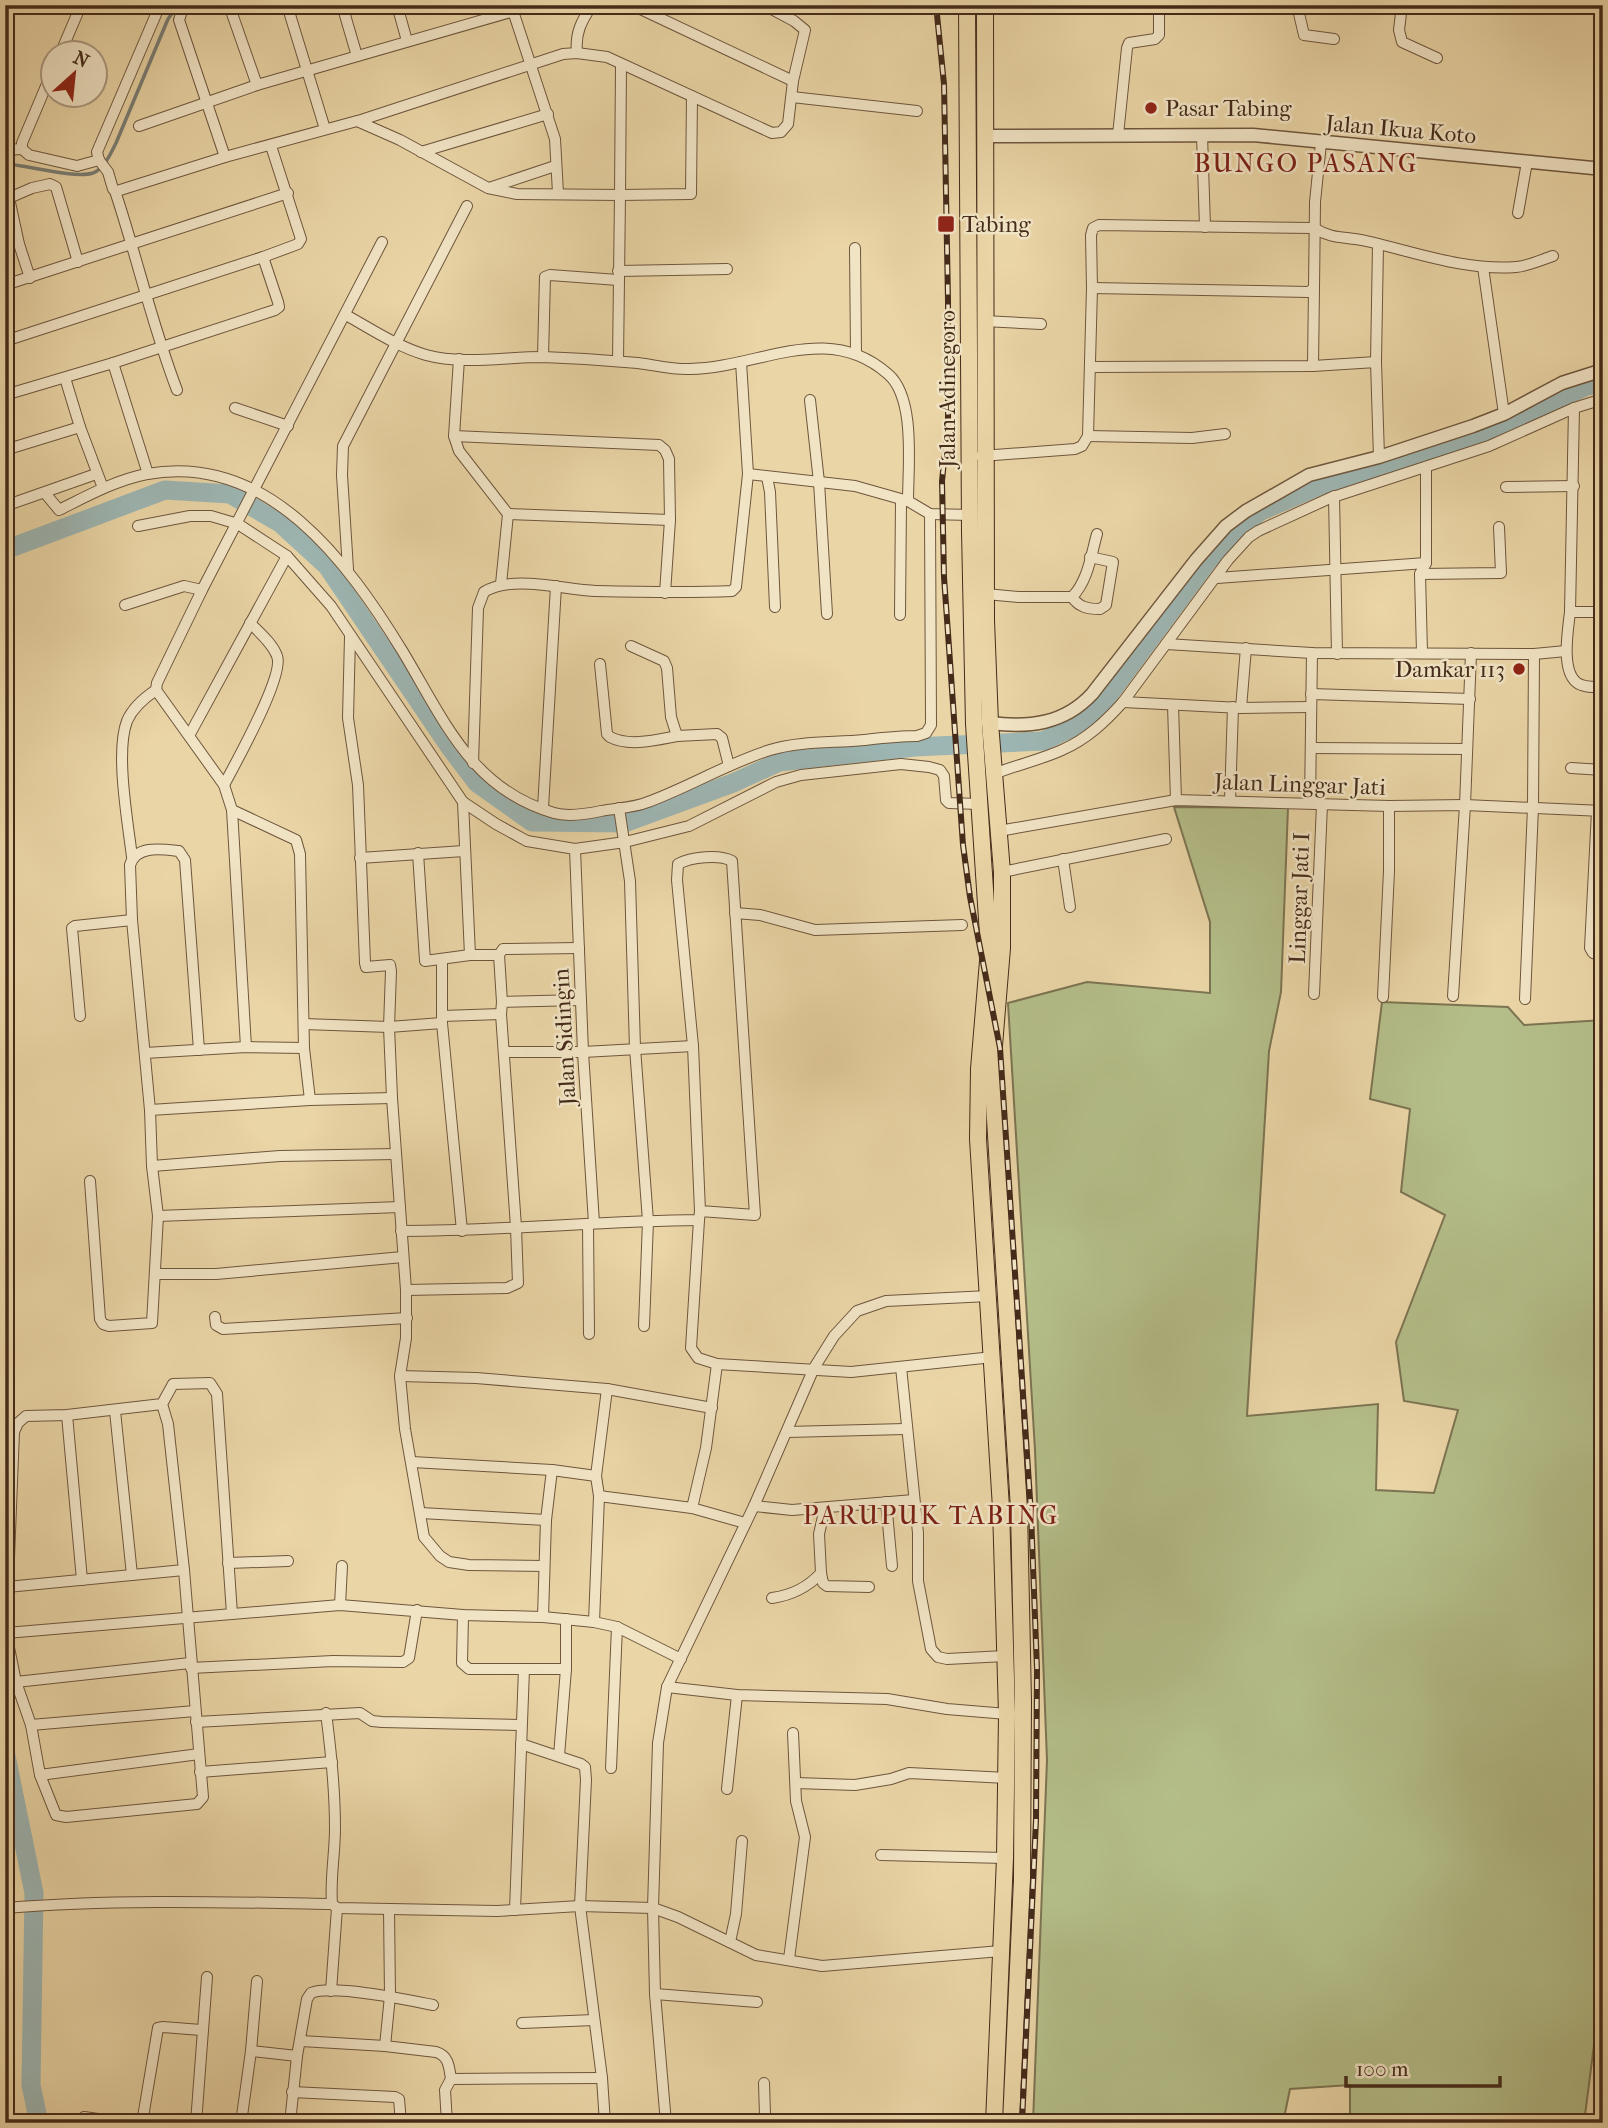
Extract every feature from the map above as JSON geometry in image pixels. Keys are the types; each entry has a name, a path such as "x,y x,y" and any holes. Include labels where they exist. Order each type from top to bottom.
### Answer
{"highway":[{"name":"Jalan Adinegoro","path":"967,5 978,456 978,594 988,771"},
{"name":"Jalan Adinegoro","path":"978,594 970,515 978,456 984,321 985,5"},
{"path":"988,771 979,804 989,949 985,1070 1019,1509 1023,1701 1022,1879 1011,2123"},
{"path":"988,771 999,831 1002,948 978,1139 1001,1508 1007,1714 1005,1858 994,2123"},
{"path":"1001,1508 1019,1509"},
{"path":"1004,1880 1022,1879"}],"street":[{"path":"5,15 9,5"},
{"path":"67,38 81,5"},
{"path":"160,5 97,152 99,161 108,172 133,244 160,347 177,390"},
{"path":"190,5 182,11 180,20 205,103 225,157"},
{"path":"229,5 257,85"},
{"path":"287,5 325,129"},
{"path":"342,5 357,56"},
{"path":"397,5 408,41"},
{"path":"577,53 578,29 592,5"},
{"path":"632,5 793,81"},
{"path":"115,191 357,121 563,54 607,57 772,133 781,132 788,124 793,81 805,30 764,5"},
{"path":"1118,135 1127,48 1129,43 1155,39 1159,35 1159,5"},
{"path":"1297,5 1304,35 1334,39"},
{"path":"1402,5 1399,30 1402,43 1437,58"},
{"path":"139,126 257,85 512,8 555,139 558,193"},
{"path":"618,361 621,64"},
{"path":"357,121 488,188 517,194 691,194 692,96"},
{"path":"792,97 917,111"},
{"path":"22,149 38,105"},
{"path":"421,152 548,114"},
{"path":"1202,135 1205,227"},
{"name":"Jalan Ikua Koto","path":"986,136 1253,135 1603,169"},
{"path":"1313,366 1314,228 1321,143"},
{"path":"5,341 299,244 301,239 288,193 271,146"},
{"path":"5,150 22,149 29,155 77,166 99,161"},
{"path":"1518,213 1527,162"},
{"path":"488,188 555,166"},
{"path":"30,278 9,198 32,188 50,184 56,187 78,262"},
{"path":"5,285 288,193"},
{"path":"348,569 342,475 343,446 467,206"},
{"path":"978,456 1075,449 1082,446 1088,436 1091,235 1093,228 1099,225 1314,228 1334,237 1363,240 1438,260 1483,267 1518,267 1553,256"},
{"path":"90,1181 99,1312 103,1324 109,1326 152,1322 158,1216 132,920 132,857 123,746 126,723 133,709 156,690 158,678 202,590 382,242"},
{"path":"1378,244 1376,362 1379,457"},
{"path":"855,248 856,354"},
{"path":"5,395 113,363 279,307 264,257"},
{"path":"1483,267 1504,414"},
{"path":"543,358 545,276 727,269"},
{"path":"1092,288 1309,292 1314,288"},
{"path":"346,315 427,355 459,359 543,358 710,369 810,348 830,348 856,354 889,374 897,384 907,418 900,615"},
{"path":"984,321 1041,324"},
{"path":"459,359 454,436 459,451 508,514 501,584"},
{"path":"473,764 478,608 484,592 501,584 665,593 732,592 736,587 748,474 741,362"},
{"path":"1091,367 1313,366 1376,362"},
{"path":"113,363 148,474"},
{"path":"985,724 1012,726 1047,723 1078,708 1092,694 1175,585 1226,526 1246,511 1309,475 1379,457 1473,426 1504,414 1562,383 1603,370"},
{"path":"65,378 103,488"},
{"path":"988,771 1062,750 1096,730 1123,702 1228,561 1249,537 1334,496 1426,469 1489,446 1574,408 1603,399"},
{"path":"810,400 819,482 827,614"},
{"path":"235,408 288,426"},
{"path":"1574,408 1570,612 1566,651 1571,674 1576,682 1585,686 1603,687"},
{"path":"5,450 80,427"},
{"path":"1088,436 1192,438 1224,434"},
{"path":"454,436 659,445 669,458 670,520 665,593"},
{"path":"1422,653 1420,574 1426,563 1426,469"},
{"path":"45,493 59,510 103,488 148,474 186,473 216,476 283,507 348,569 473,764 516,797 555,814 619,810 645,804 771,750 828,741 917,736 926,733 931,725 930,514"},
{"path":"5,506 96,474"},
{"path":"748,474 864,488 905,501 930,514 970,515"},
{"path":"767,477 775,607"},
{"path":"1506,487 1574,486"},
{"path":"1334,496 1337,654"},
{"path":"508,514 670,520"},
{"path":"138,526 190,516 211,516 239,521 287,556 331,606 463,802 527,841 575,849 690,826 776,782 802,775 901,764 929,766 940,771 944,776 946,800 949,803 979,804"},
{"path":"1420,574 1501,573 1499,527"},
{"path":"978,594 1072,597 1086,574 1097,534"},
{"path":"190,734 287,556"},
{"path":"1072,597 1084,608 1100,609 1106,605 1113,562 1090,556"},
{"path":"1217,578 1426,563"},
{"path":"125,605 184,586 202,590"},
{"path":"543,808 556,586"},
{"path":"1570,612 1603,612"},
{"path":"224,785 254,728 277,670 277,655 250,623"},
{"path":"350,637 348,718 358,785 365,963 366,967 390,965 392,1098 407,1318 400,1376 405,1429 424,1537 440,1556 449,1562 468,1565 544,1566"},
{"path":"1166,644 1337,654 1534,654 1566,651"},
{"path":"631,646 664,661 667,668 671,717 677,736"},
{"path":"1230,801 1237,708 1246,648"},
{"path":"1310,803 1312,653"},
{"path":"1454,996 1471,653"},
{"path":"1525,999 1534,654"},
{"path":"600,664 607,734 610,737 625,741 653,741 677,736 717,734 722,738 729,766"},
{"path":"156,690 224,785 232,810 246,1047"},
{"path":"1311,694 1470,699"},
{"path":"1123,702 1237,708 1311,708"},
{"path":"1173,705 1176,800"},
{"path":"1311,748 1467,749"},
{"path":"1571,768 1603,770"},
{"name":"Jalan Linggar Jati","path":"999,831 1176,800 1389,806 1465,805 1600,811"},
{"path":"463,802 470,955"},
{"name":"Linggar Jati I","path":"1314,994 1322,804"},
{"path":"1383,997 1389,806"},
{"path":"232,810 296,840 300,854 304,1048 310,1100"},
{"path":"619,810 630,881 635,1048 648,1221 644,1326"},
{"path":"1600,811 1598,898 1590,948 1593,953 1603,955"},
{"path":"1002,872 1166,839"},
{"path":"132,857 139,852 165,849 179,851 185,860 199,1050"},
{"name":"Jalan Sidingin","path":"575,849 591,1223 589,1334"},
{"path":"360,858 464,851"},
{"path":"418,853 425,961 470,955 499,956"},
{"path":"401,1231 461,1231 699,1216 755,1215 730,859 687,859 678,864 677,880 693,1046 699,1216 691,1348 698,1358 717,1364 851,1371 993,1357"},
{"path":"1063,859 1070,907"},
{"path":"735,913 760,915 815,930 962,925"},
{"path":"80,1016 72,928 132,920"},
{"path":"406,1290 514,1286 519,1278 499,956 500,951 508,948 579,948"},
{"path":"442,959 442,1019 461,1231"},
{"path":"502,1002 580,1000"},
{"path":"304,1024 389,1027 501,1014"},
{"path":"505,1052 583,1052 693,1046"},
{"path":"145,1053 246,1047 304,1048"},
{"path":"150,1110 392,1098"},
{"path":"152,1166 280,1156 396,1154"},
{"path":"158,1216 400,1207"},
{"path":"156,1275 216,1274 403,1257"},
{"path":"666,2123 655,1994 653,1908 657,1743 667,1687 754,1506 814,1368 834,1336 857,1311 886,1301 989,1296"},
{"path":"215,1317 216,1325 223,1329 407,1318"},
{"path":"692,1508 706,1447 717,1364"},
{"path":"901,1367 905,1429 918,1533 918,1581 932,1653 947,1659 1005,1656"},
{"path":"400,1376 476,1378 607,1389 712,1408"},
{"path":"162,1404 115,1411 26,1416 18,1423 14,1432 9,1478 6,1633 16,1682 31,1725 40,1775 53,1812 60,1817 66,1817 197,1804 202,1797 184,1570 168,1423 162,1404 173,1384 204,1382 215,1387 217,1394 232,1614"},
{"path":"594,1622 599,1496 596,1476 607,1389"},
{"path":"115,1411 132,1574"},
{"path":"67,1415 82,1580"},
{"path":"787,1432 905,1429"},
{"path":"412,1462 552,1470 596,1476"},
{"path":"543,1617 546,1520 552,1470"},
{"path":"599,1496 692,1508 745,1524"},
{"path":"754,1506 792,1510 914,1500"},
{"path":"886,1503 892,1566"},
{"path":"825,1508 819,1534 823,1583 827,1586 869,1587"},
{"path":"421,1513 546,1520"},
{"path":"228,1563 288,1561"},
{"path":"340,1605 342,1566"},
{"path":"7,1587 184,1570"},
{"path":"772,1598 787,1596 811,1584 821,1573"},
{"path":"6,1633 340,1605 594,1622 618,1628 681,1659"},
{"path":"16,1682 190,1666 403,1661 409,1658 417,1610"},
{"path":"463,1615 464,1667 566,1669"},
{"path":"559,1756 566,1669 566,1619"},
{"path":"611,1768 618,1628"},
{"path":"515,1910 524,1669"},
{"path":"667,1687 737,1696 887,1699 947,1709 1007,1714"},
{"path":"727,1789 737,1696"},
{"path":"31,1725 194,1711"},
{"path":"326,1713 332,1762 335,1830 330,1885 335,1906 331,1991"},
{"path":"196,1722 359,1713 372,1721 397,1723 521,1725"},
{"path":"789,1959 805,1837 796,1801 793,1733"},
{"path":"521,1744 582,1763 586,1773 580,1906 602,2078 605,2123"},
{"path":"40,1775 199,1754"},
{"path":"200,1772 332,1762"},
{"path":"796,1783 855,1785 909,1773 1007,1778"},
{"path":"730,1942 736,1914 742,1841"},
{"path":"881,1855 1005,1858"},
{"path":"9,1907 73,1903 199,1902 389,1909 515,1910 580,1906 653,1908 756,1955 822,1966 1001,1951"},
{"path":"385,2046 390,1996 389,1909"},
{"path":"196,2123 206,1977"},
{"path":"241,2123 257,1981"},
{"path":"290,2123 297,2056 310,1993 331,1991 390,1996 433,2005"},
{"path":"655,1994 757,2003"},
{"path":"522,2023 594,2020"},
{"path":"142,2123 158,2028 201,2031"},
{"path":"301,2041 385,2046 443,2054 451,2079 446,2090 447,2123"},
{"path":"251,2051 297,2056"},
{"path":"451,2079 602,2078"},
{"path":"764,2084 765,2115 769,2123"},
{"path":"292,2092 395,2097 399,2099 401,2123"},
{"path":"84,2117 125,2123"}],"green space":[{"path":"1174,807 1288,808 1281,992 1269,1051 1247,1416 1378,1404 1376,1490 1434,1493 1458,1410 1404,1401 1396,1342 1445,1215 1401,1192 1410,1109 1370,1099 1382,1002 1508,1007 1524,1025 1603,1020 1603,1975 1584,2123 1350,2123 1350,2085 1290,2089 1283,2123 1033,2123 1047,1760 1035,1450 1008,1003 1087,982 1210,993 1210,922"}],"waterway":[{"path":"5,164 74,174 93,173 101,168 116,143 168,19 178,5"},
{"path":"5,550 165,490 230,494 280,523 327,566 477,783 532,822 624,823 733,783 779,762 915,747 1043,741 1082,723 1098,709 1207,562 1259,512 1319,486 1468,441 1587,386 1603,383"},
{"path":"5,1751 34,1893 31,2085 39,2123"}],"railway":[{"path":"936,5 944,84 948,301 948,424 942,481 944,577 963,845 970,897 1000,1048 1031,1514 1037,1669 1036,1820 1022,2123"}],"place":[{"name":"Pasar Tabing","path":"1151,108"},
{"name":"Tabing","path":"946,224"},
{"name":"Damkar 113","path":"1519,669"}],"district":[{"name":"BUNGO PASANG","path":"1306,163"},
{"name":"PARUPUK TABING","path":"931,1515"}]}
